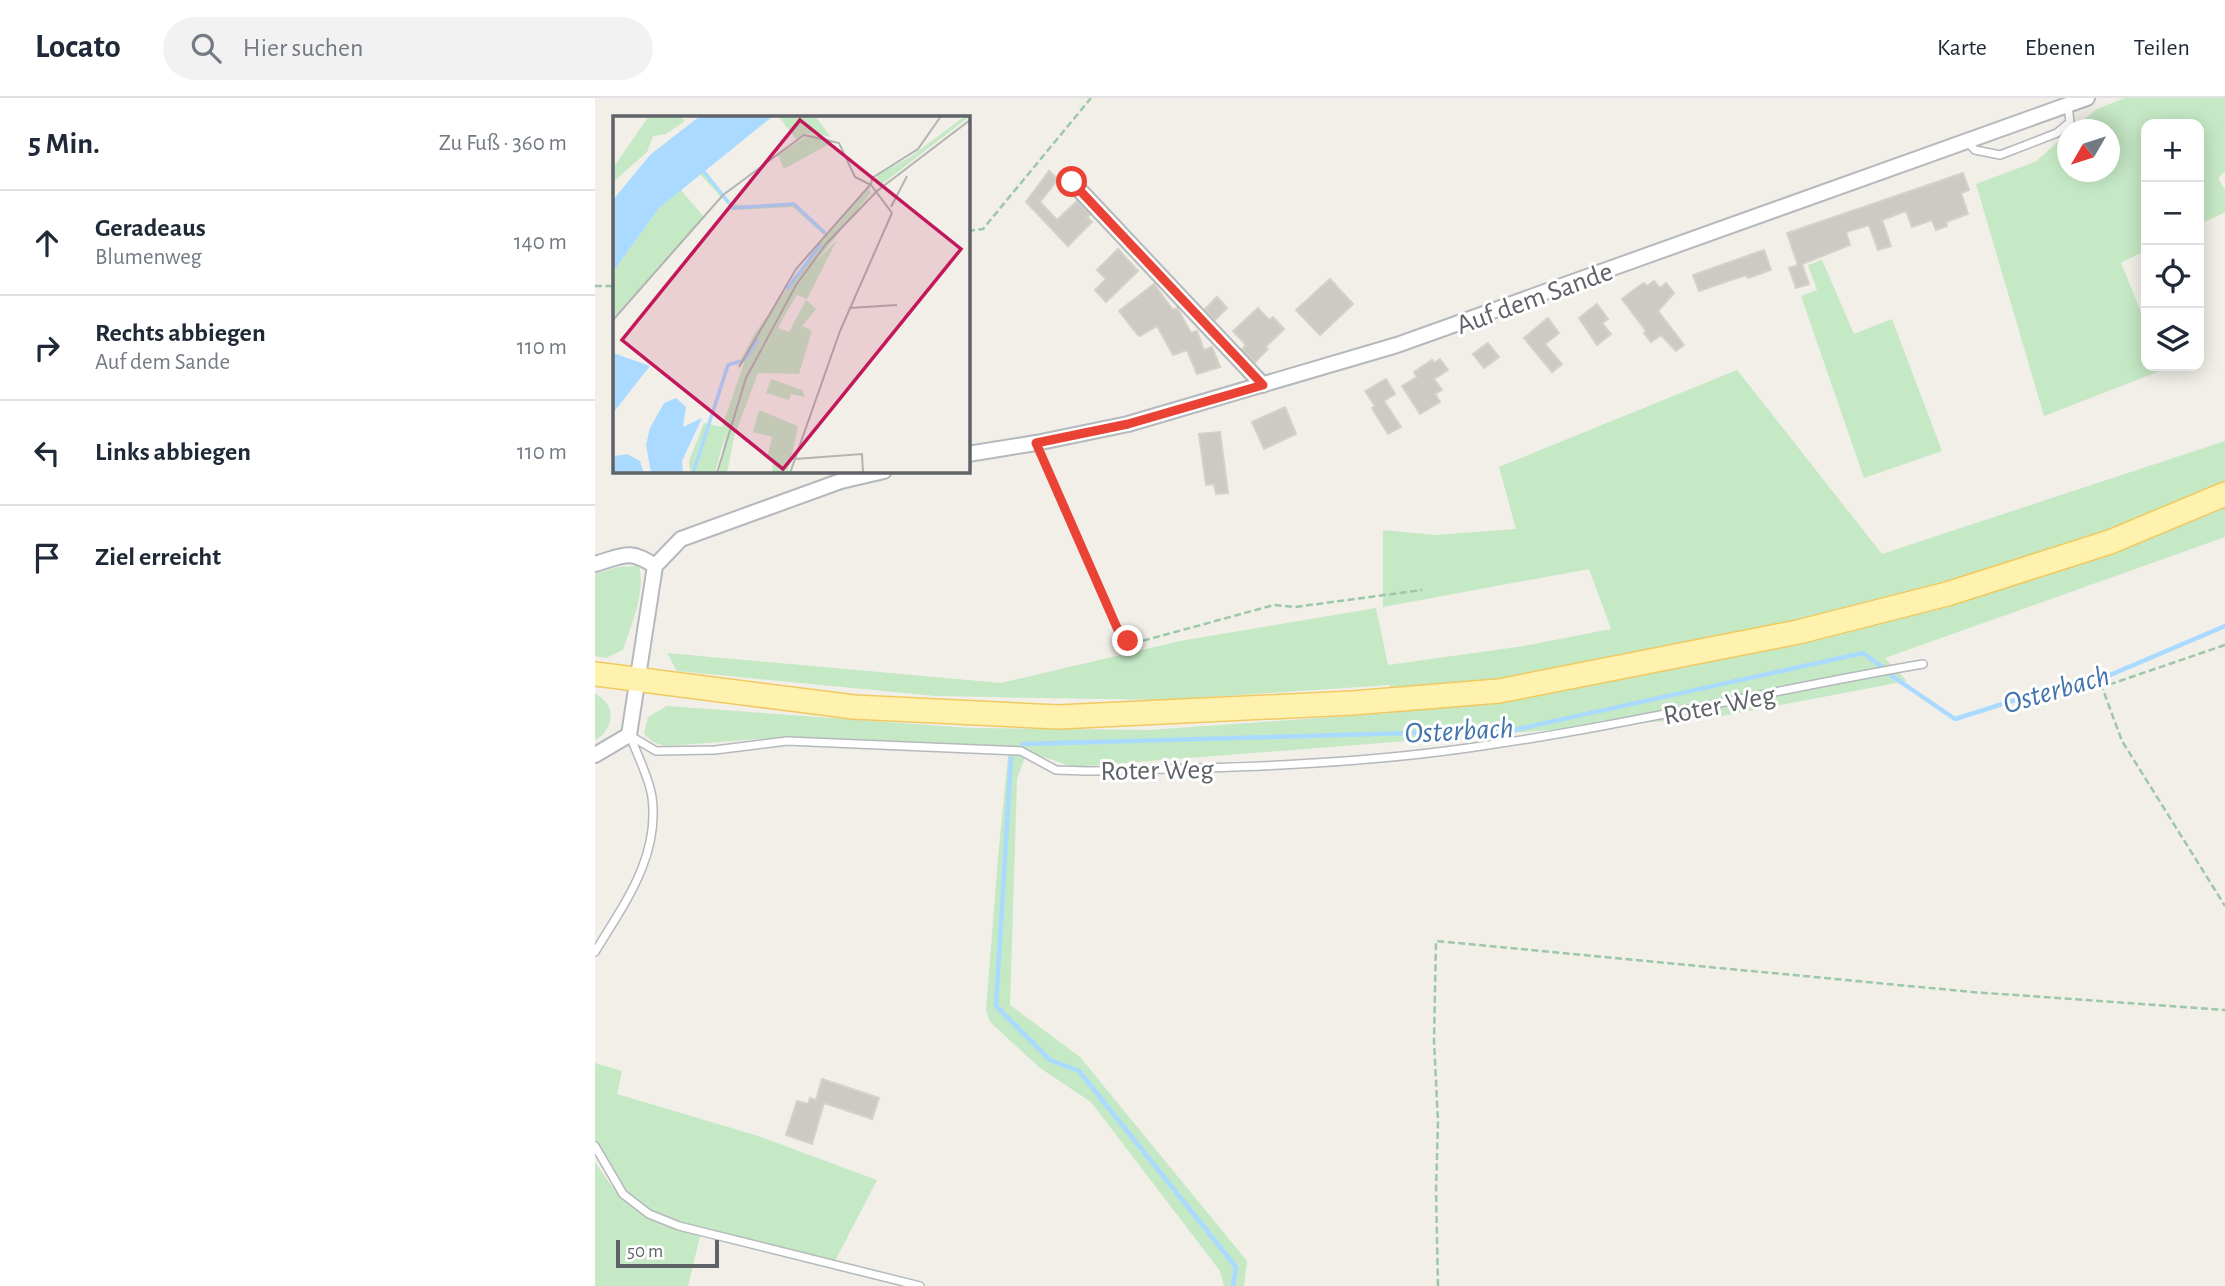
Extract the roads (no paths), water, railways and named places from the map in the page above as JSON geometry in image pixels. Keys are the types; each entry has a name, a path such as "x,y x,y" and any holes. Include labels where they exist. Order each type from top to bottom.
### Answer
{"main road":[{"path":"595,674 854,707 1058,717 1352,703 1499,691 1798,632 1947,594 2110,542 2225,494"}],"street":[{"name":"Auf dem Sande","path":"969,454 1128,424 1434,333 2087,98"},
{"path":"1072,182 1263,385"},
{"path":"595,755 629,735 655,565 681,539 841,481 880,472"},
{"path":"595,564 628,555 639,555 655,565"}],"lane":[{"path":"1966,141 1975,150 2000,155 2057,133 2070,122 2068,106"},
{"name":"Roter Weg","path":"629,735 656,751 715,750 787,741 1021,751 1056,770 1280,766 1468,748 1695,709 1923,664"},
{"path":"595,952 631,896 646,862 653,833 652,795 629,735"},
{"path":"595,1146 623,1194 649,1214 679,1226 920,1286"}],"waterway":[{"name":"Osterbach","path":"1892,676 1955,719 2082,679 2110,675 2225,626"},
{"name":"Osterbach","path":"1023,744 1514,730 1863,653 1882,667"},
{"name":"Osterbach","path":"1011,758 996,1006 1050,1060 1079,1071 1236,1267 1233,1286"}]}
